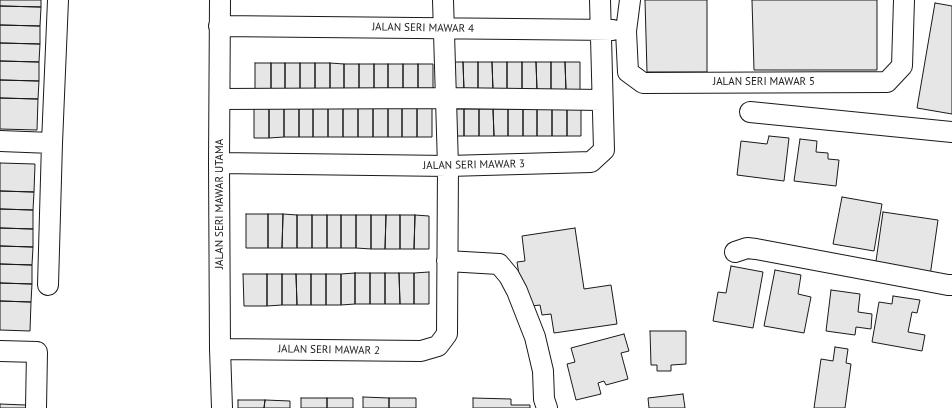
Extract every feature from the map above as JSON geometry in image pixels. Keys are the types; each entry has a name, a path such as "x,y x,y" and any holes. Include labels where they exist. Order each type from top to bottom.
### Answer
{"street":[{"path":"48,285 58,0"},
{"name":"JALAN SERI MAWAR UTAMA","path":"220,0 219,163 220,349 222,408"},
{"path":"443,0 448,166 447,261 499,264 509,276 517,291 535,337 543,371 544,399 547,408"},
{"name":"JALAN SERI MAWAR 3","path":"219,163 448,166 591,162 604,150 600,0"},
{"name":"JALAN SERI MAWAR 5","path":"630,0 626,31 628,72 643,83 887,82 902,66 904,0"},
{"name":"JALAN SERI MAWAR 4","path":"219,26 626,31"},
{"path":"220,98 602,100"},
{"path":"750,112 952,132"},
{"path":"0,141 52,143"},
{"path":"736,252 747,248 756,249 952,285"},
{"name":"JALAN SERI MAWAR 2","path":"220,349 421,351 438,346 447,334 447,261"},
{"path":"0,351 37,352 36,408"}],"building":[{"path":"0,0 41,0 41,7 0,6"},
{"path":"645,0 707,0 707,72 647,72"},
{"path":"752,0 877,0 877,70 754,70"},
{"path":"935,3 952,6 952,114 917,108"},
{"path":"0,6 41,7 40,26 0,25"},
{"path":"0,25 40,26 40,44 0,43"},
{"path":"0,43 40,44 39,62 0,61"},
{"path":"0,61 39,62 39,81 0,80"},
{"path":"449,62 463,62 464,91 449,91"},
{"path":"463,62 478,62 478,91 464,91"},
{"path":"478,62 492,62 493,91 478,91"},
{"path":"492,62 507,62 507,91 493,91"},
{"path":"507,62 522,62 522,91 507,91"},
{"path":"522,62 536,62 537,91 522,91"},
{"path":"536,62 551,62 551,91 537,91"},
{"path":"551,62 565,62 566,91 551,91"},
{"path":"565,62 580,62 580,91 566,91"},
{"path":"255,63 271,63 271,91 255,91"},
{"path":"271,63 285,63 285,91 271,91"},
{"path":"285,63 300,63 300,91 285,91"},
{"path":"300,63 315,63 315,91 300,91"},
{"path":"315,63 330,63 330,91 315,91"},
{"path":"330,63 344,64 344,92 330,91"},
{"path":"344,64 359,64 359,92 344,92"},
{"path":"359,64 374,64 374,92 359,92"},
{"path":"374,64 388,64 388,92 374,92"},
{"path":"388,64 403,64 403,92 388,92"},
{"path":"403,64 418,64 418,92 403,92"},
{"path":"418,64 433,64 433,92 418,92"},
{"path":"0,80 39,81 38,99 0,98"},
{"path":"0,98 38,99 37,130 0,129"},
{"path":"254,108 269,108 269,138 254,138"},
{"path":"269,108 284,108 284,137 269,138"},
{"path":"284,108 299,108 299,137 284,137"},
{"path":"299,108 313,108 313,137 299,137"},
{"path":"313,108 328,108 328,137 313,137"},
{"path":"328,108 343,108 343,137 328,137"},
{"path":"343,108 358,108 358,137 343,137"},
{"path":"358,108 373,108 373,137 358,137"},
{"path":"373,108 388,108 388,137 373,137"},
{"path":"388,108 402,108 402,137 388,137"},
{"path":"402,108 417,108 417,137 402,137"},
{"path":"417,108 432,108 432,137 417,137"},
{"path":"450,109 464,109 464,136 450,136"},
{"path":"464,109 479,109 479,136 464,136"},
{"path":"479,109 493,109 494,136 479,136"},
{"path":"493,109 508,109 508,136 494,136"},
{"path":"508,109 523,109 523,136 508,136"},
{"path":"523,109 537,109 537,136 523,136"},
{"path":"537,109 552,109 552,136 537,136"},
{"path":"552,109 567,109 567,136 552,136"},
{"path":"567,109 581,109 581,136 567,136"},
{"path":"769,136 789,138 784,181 737,175 741,141 767,144"},
{"path":"800,139 817,141 816,152 828,153 828,159 839,160 836,186 794,181"},
{"path":"0,163 35,164 34,192 0,191"},
{"path":"0,191 34,192 33,210 0,209"},
{"path":"842,197 882,204 874,251 833,244"},
{"path":"0,209 33,210 33,229 0,228"},
{"path":"883,212 938,220 930,276 875,268"},
{"path":"246,214 268,214 268,248 246,248"},
{"path":"268,214 283,214 282,248 268,248"},
{"path":"283,214 297,215 297,248 282,248"},
{"path":"297,215 312,215 312,248 297,248"},
{"path":"312,215 327,215 327,248 312,248"},
{"path":"327,215 341,215 341,248 327,248"},
{"path":"341,215 356,215 356,248 341,248"},
{"path":"356,215 371,215 371,249 356,248"},
{"path":"371,215 386,215 385,249 371,249"},
{"path":"386,215 400,215 400,249 385,249"},
{"path":"400,215 415,215 414,249 400,249"},
{"path":"415,215 429,216 429,249 414,249"},
{"path":"0,228 33,229 33,247 0,246"},
{"path":"575,228 584,289 611,285 617,324 554,333 551,314 542,315 540,305 524,307 517,262 525,261 522,236"},
{"path":"0,246 33,247 32,265 0,264"},
{"path":"0,264 32,265 32,284 0,283"},
{"path":"731,266 763,272 753,328 713,321 718,292 726,293"},
{"path":"775,270 801,275 798,294 811,297 804,333 764,326"},
{"path":"429,272 429,304 414,304 414,273"},
{"path":"355,273 355,304 341,305 341,274"},
{"path":"355,273 370,273 370,304 355,304"},
{"path":"370,273 385,273 385,304 370,304"},
{"path":"385,273 399,273 400,304 385,304"},
{"path":"399,273 414,273 414,304 400,304"},
{"path":"243,274 267,274 267,306 244,306"},
{"path":"267,274 282,274 282,305 267,306"},
{"path":"282,274 296,274 297,305 282,305"},
{"path":"296,274 311,274 311,305 297,305"},
{"path":"311,274 326,274 326,305 311,305"},
{"path":"326,274 341,274 341,305 326,305"},
{"path":"0,283 32,284 31,302 0,301"},
{"path":"831,290 860,294 858,312 872,314 871,329 856,327 855,335 826,331"},
{"path":"893,296 920,300 917,313 912,312 908,332 925,335 922,351 872,342 879,302 892,304"},
{"path":"0,301 31,302 30,331 0,330"},
{"path":"650,331 686,331 686,364 671,365 671,371 657,371 657,365 651,365"},
{"path":"624,334 629,351 621,353 628,379 606,385 604,381 598,383 601,394 576,400 567,364 575,362 571,348"},
{"path":"835,347 848,349 846,363 851,364 845,408 814,408 821,359 833,361"},
{"path":"683,394 685,408 649,408 648,398"},
{"path":"363,397 389,398 389,408 363,408"},
{"path":"301,398 327,398 327,408 301,408"},
{"path":"327,398 353,398 353,408 327,408"},
{"path":"389,398 416,398 416,408 389,408"},
{"path":"473,398 511,399 511,405 530,405 530,408 473,408"},
{"path":"238,400 265,400 264,408 238,408"},
{"path":"265,400 290,401 290,408 264,408"},
{"path":"0,404 26,405 26,408 0,408"}]}
